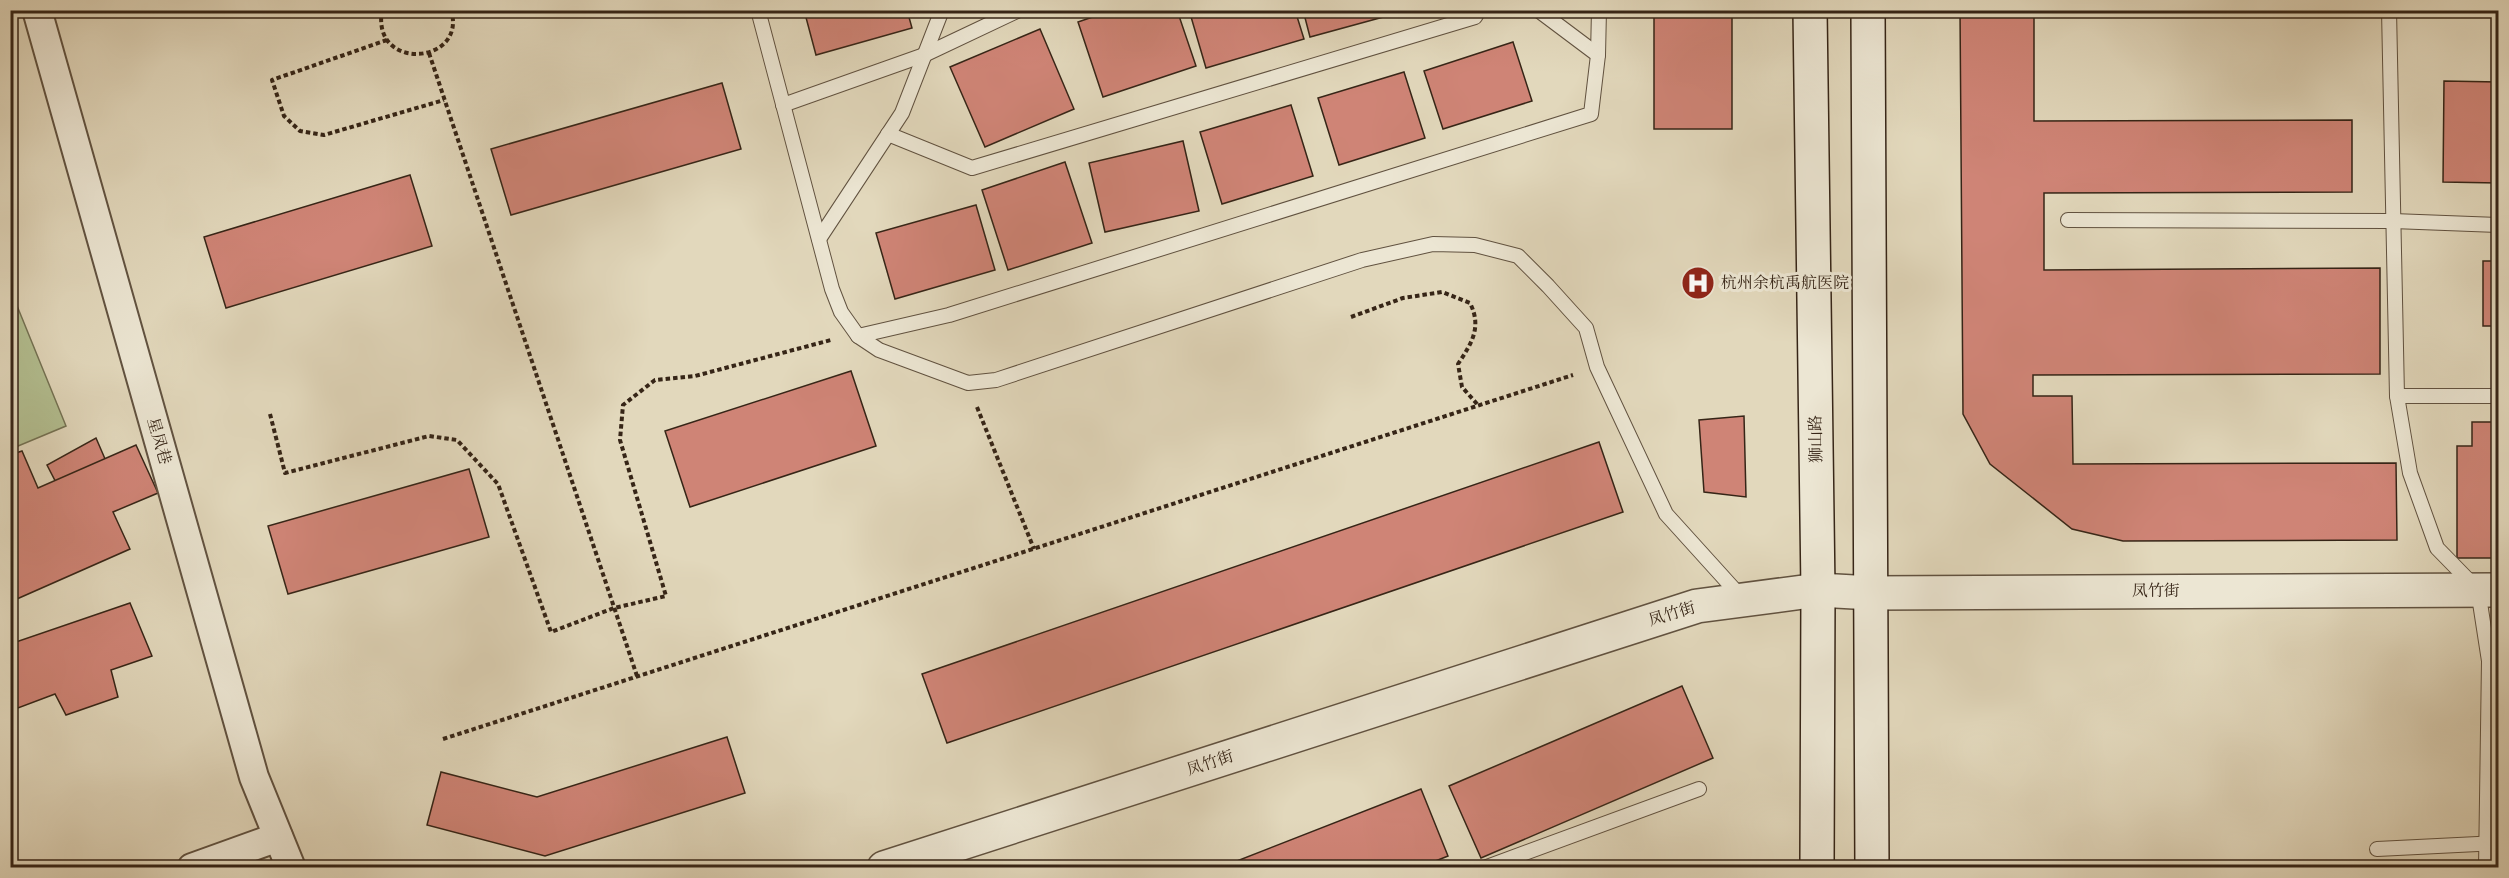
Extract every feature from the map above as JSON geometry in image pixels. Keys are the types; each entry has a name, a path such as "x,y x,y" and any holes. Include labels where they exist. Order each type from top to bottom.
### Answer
{"main road":[{"name":"狮山路","path":"1810,10 1818,590 1817,867"},
{"path":"1868,10 1872,867"},
{"name":"凤竹街","path":"884,867 1697,606 1818,590 1872,592 2488,590"}],"street":[{"name":"星凤巷","path":"37,10 254,777 291,867"},
{"path":"192,867 278,837"}],"lane":[{"path":"758,10 832,289 841,312 858,336 879,350 968,383 996,380 1362,260 1432,244 1475,245 1518,256 1586,328 1597,367 1666,514 1743,600"},
{"path":"819,239 902,113 942,10"},
{"path":"783,105 924,56 1019,10"},
{"path":"888,134 972,168 1475,17 1479,10"},
{"path":"1538,10 1598,56"},
{"path":"858,336 949,315 1591,114 1598,56 1599,10"},
{"path":"2388,10 2397,396 2410,473 2437,548 2488,590 2492,843 2486,867"},
{"path":"2068,220 2393,221 2499,225"},
{"path":"2397,396 2499,396"},
{"path":"1484,867 1514,862 1699,789"},
{"path":"2378,849 2492,843"}],"path":[{"path":"382,10 382,30 387,40 396,49 418,56 440,47 452,27 452,13 466,10"},
{"path":"387,40 272,80 284,116 300,131 324,135 444,100"},
{"path":"429,53 637,676"},
{"path":"1351,317 1403,298 1443,292 1470,303 1476,316 1473,341 1458,364 1462,387 1478,405"},
{"path":"270,414 285,473 429,436 457,440 498,484 551,632 614,608 666,596 620,440 623,405 655,380 695,376 824,341 858,336"},
{"path":"443,739 1597,367"},
{"path":"968,383 1034,549"}],"green space":[{"path":"11,291 66,426 10,449"}],"building":[{"path":"804,10 907,10 912,28 816,55"},
{"path":"1113,10 1177,10 1196,66 1103,97 1078,22"},
{"path":"1189,10 1295,10 1304,39 1206,68"},
{"path":"1303,10 1409,10 1310,37"},
{"path":"1654,10 1732,10 1732,129 1654,129"},
{"path":"1960,10 2034,10 2034,121 2352,120 2352,192 2044,193 2044,270 2380,268 2380,374 2033,375 2033,396 2072,396 2073,464 2396,463 2397,540 2123,541 2072,529 1990,464 1963,414"},
{"path":"1040,29 1074,109 985,147 950,67"},
{"path":"1513,42 1532,101 1443,129 1424,71"},
{"path":"1404,72 1425,138 1339,165 1318,98"},
{"path":"2444,81 2498,82 2498,183 2443,182"},
{"path":"722,83 741,149 511,215 491,149"},
{"path":"1291,105 1313,176 1222,204 1200,132"},
{"path":"1183,141 1199,211 1105,232 1089,163"},
{"path":"1065,162 1092,243 1008,270 982,190"},
{"path":"410,175 432,246 226,308 204,237"},
{"path":"976,205 995,270 895,299 876,233"},
{"path":"2483,261 2498,261 2498,326 2483,326"},
{"path":"851,371 876,446 690,507 665,431"},
{"path":"1744,416 1746,497 1704,492 1699,420"},
{"path":"2472,422 2498,422 2498,558 2457,558 2457,446 2472,446"},
{"path":"96,438 112,475 62,494 47,465"},
{"path":"1599,442 1623,512 947,743 922,674"},
{"path":"136,445 158,493 113,512 130,549 10,602 10,455 22,451 38,488"},
{"path":"469,469 489,537 288,594 268,526"},
{"path":"130,603 152,656 111,670 118,697 66,715 55,694 10,711 10,644"},
{"path":"1682,686 1713,758 1481,858 1449,786"},
{"path":"727,737 745,793 545,856 427,825 441,772 537,797"},
{"path":"1421,789 1448,856 1418,868 1219,868"}],"place":[{"name":"杭州余杭禹航医院","path":"1698,283"}]}
